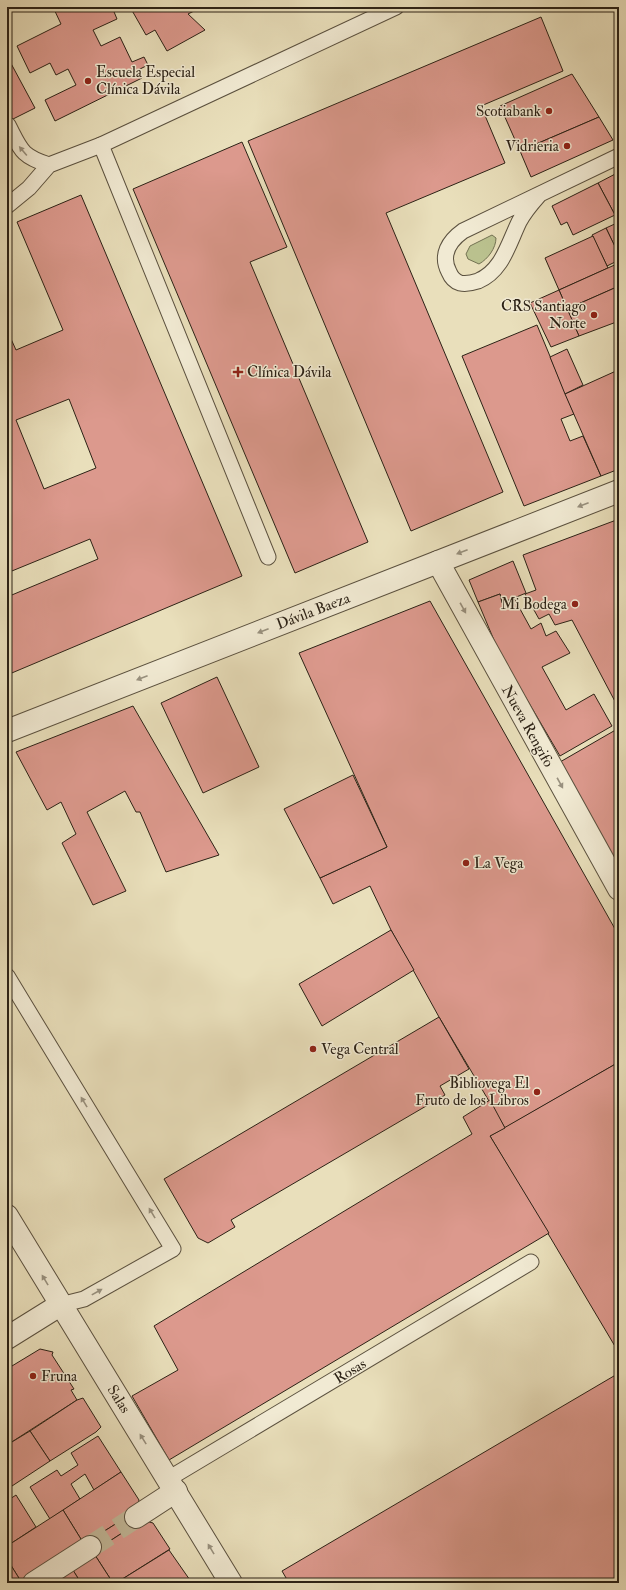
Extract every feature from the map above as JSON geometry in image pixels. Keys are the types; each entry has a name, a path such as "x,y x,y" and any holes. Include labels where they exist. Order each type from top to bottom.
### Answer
{"street":[{"name":"Dávila Baeza","path":"7,731 619,490"},
{"name":"Nueva Rengifo","path":"438,562 619,890"},
{"name":"Salas","path":"7,1216 60,1306 172,1485 231,1583"},
{"path":"7,1338 60,1306"},
{"name":"Rosas","path":"136,1517 172,1485"},
{"path":"34,1583 90,1547"}],"lane":[{"path":"7,206 29,188 49,165 101,145 396,7"},
{"path":"8,125 22,153 33,160 49,165"},
{"path":"101,145 268,557"},
{"path":"539,195 528,206 496,269 486,277 472,283 459,283 452,278 446,267 445,253 453,238 464,231 619,156"},
{"path":"7,976 174,1249 84,1299 60,1306"},
{"name":"Rosas","path":"172,1485 531,1262"}],"green space":[{"path":"492,235 496,238 496,242 491,253 485,259 479,264 468,259 466,254 470,246"}],"building":[{"path":"53,7 112,7 117,19 93,30 101,46 120,37 132,62 144,57 148,65 138,70 142,78 55,121 45,100 76,85 68,69 56,75 50,63 30,73 17,46 61,24"},
{"path":"130,7 194,7 196,10 188,14 205,30 167,51 155,30 146,35"},
{"path":"541,17 563,71 481,106 505,163 386,213 503,492 411,531 248,141"},
{"path":"7,56 35,108 7,122"},
{"name":"Scotiabank","path":"572,74 599,117 520,151 500,106"},
{"name":"Vidrieria","path":"599,117 613,140 531,177 520,151"},
{"path":"242,142 287,247 250,262 368,542 295,573 133,189"},
{"path":"619,172 619,213 615,215 598,183"},
{"path":"598,183 615,215 573,235 567,222 561,225 552,206"},
{"path":"81,195 242,576 7,675 7,597 98,559 90,539 7,573 7,330 16,350 63,330 17,222","holes":["69,399 96,468 44,489 16,420"]},
{"path":"619,222 619,255 606,228"},
{"path":"606,228 619,255 619,260 607,266 592,235"},
{"path":"593,236 608,268 559,290 545,258"},
{"path":"619,263 619,286 567,309 559,290"},
{"name":"CRS Santiago Norte","path":"619,286 619,321 579,336 567,309"},
{"path":"559,290 579,336 551,347 530,303"},
{"path":"537,325 574,414 561,419 570,441 583,436 601,476 524,506 462,356"},
{"path":"567,349 583,385 565,394 550,357"},
{"path":"616,371 619,377 619,469 601,476 565,394"},
{"name":"Mi Bodega","path":"619,519 619,709 572,620 555,625 549,614 539,619 525,594 536,590 523,555"},
{"path":"513,561 526,593 502,603 500,594 478,602 469,580"},
{"path":"500,594 502,603 514,598 531,629 541,623 546,636 556,631 570,653 542,667 566,710 594,694 612,726 560,756 499,652 478,602"},
{"name":"La Vega","path":"430,601 619,936 619,1062 505,1128 439,1017 391,930 370,886 333,904 320,878 387,847 299,653"},
{"path":"217,677 259,767 203,793 161,703"},
{"path":"133,706 219,855 166,872 140,812 136,812 125,791 87,812 126,891 93,905 62,843 76,834 61,802 47,810 16,752"},
{"path":"619,728 619,868 560,762"},
{"path":"353,775 387,847 320,878 284,809"},
{"path":"391,930 414,970 322,1026 299,984"},
{"path":"439,1017 469,1069 440,1086 445,1095 231,1220 235,1227 208,1243 198,1238 164,1179"},
{"path":"619,1062 619,1353 490,1136"},
{"path":"490,1100 505,1128 490,1136 549,1233 169,1460 132,1396 178,1370 154,1326 472,1134 463,1117"},
{"path":"40,1349 53,1352 52,1355 74,1389 71,1390 77,1400 7,1445 7,1369"},
{"path":"619,1373 619,1583 289,1583 282,1571"},
{"path":"83,1398 101,1427 96,1432 50,1461 30,1431 77,1400"},
{"path":"30,1431 50,1461 12,1486 7,1478 7,1445"},
{"path":"98,1436 121,1472 94,1490 85,1474 71,1484 80,1499 50,1519 30,1487 57,1470 61,1476 78,1465 71,1453"},
{"path":"121,1472 139,1500 136,1511 84,1544 63,1510"},
{"path":"16,1495 36,1527 7,1546 7,1501"},
{"path":"63,1510 84,1544 22,1583 7,1559 7,1546"},
{"path":"133,1513 139,1522 93,1552 87,1542"},
{"path":"142,1520 153,1523 170,1549 116,1583 113,1583 93,1552"},
{"path":"169,1550 192,1583 116,1583"},
{"path":"93,1552 113,1583 81,1583 71,1567"},
{"path":"7,1559 22,1583 7,1583"},
{"path":"71,1567 81,1583 50,1583"}],"tunnel":[{"path":"90,1547 136,1517"}],"place":[{"name":"Escuela Especial Clínica Dávila","path":"88,81"},
{"name":"Scotiabank","path":"549,111"},
{"name":"Vidrieria","path":"567,146"},
{"name":"CRS Santiago Norte","path":"594,315"},
{"name":"Clínica Dávila","path":"238,372"},
{"name":"Mi Bodega","path":"575,604"},
{"name":"La Vega","path":"466,863"},
{"name":"Vega Central","path":"313,1049"},
{"name":"Bibliovega El Fruto de los Libros","path":"537,1092"},
{"name":"Fruna","path":"33,1376"}]}
